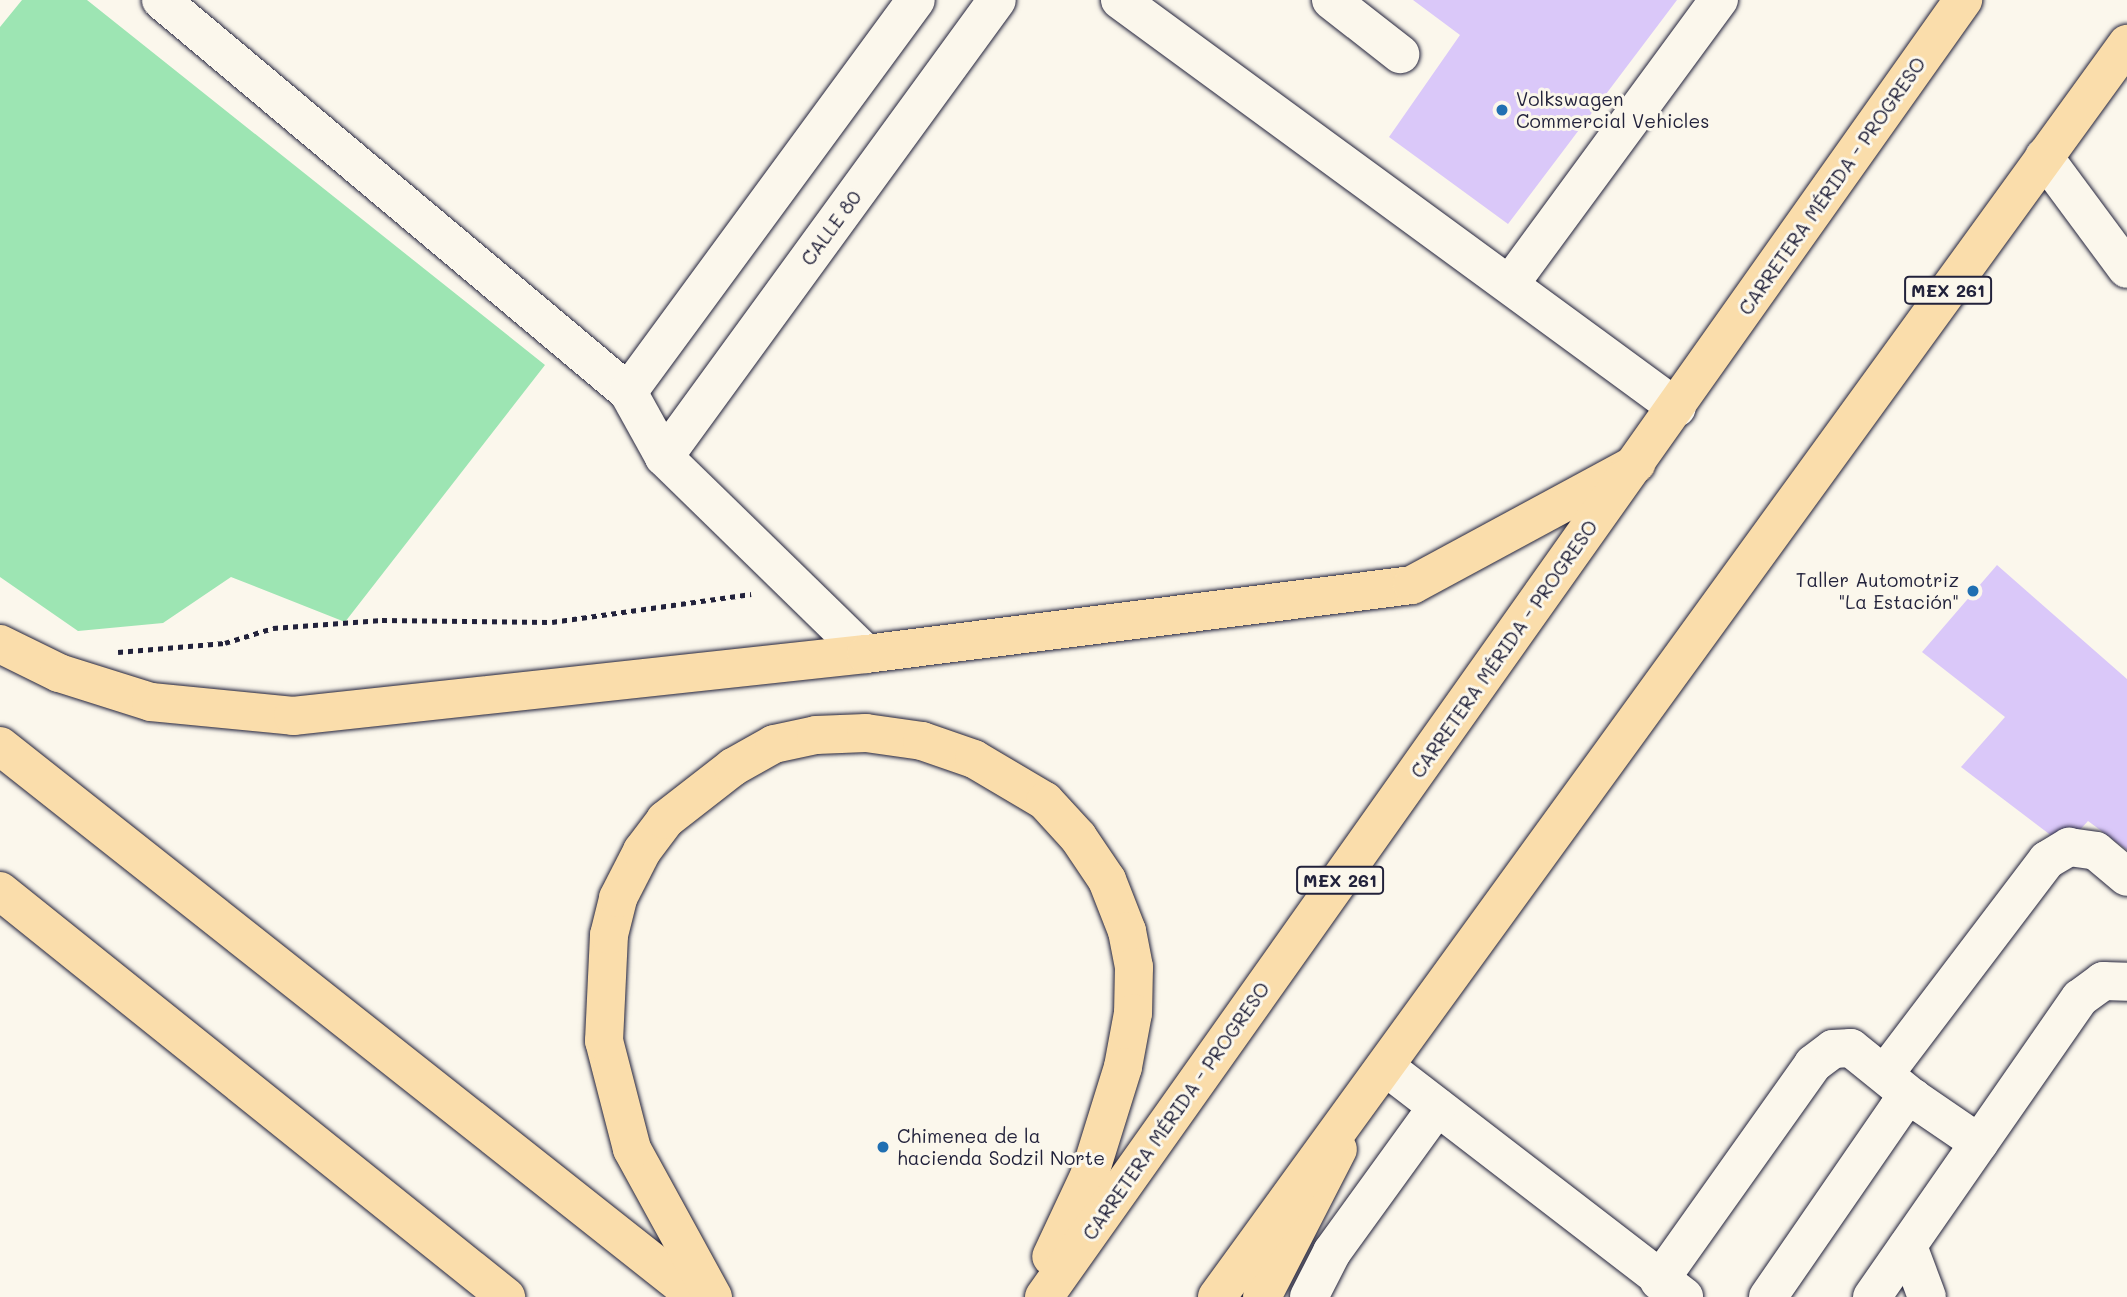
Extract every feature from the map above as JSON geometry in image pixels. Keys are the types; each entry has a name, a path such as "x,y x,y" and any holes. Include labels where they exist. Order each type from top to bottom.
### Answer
{"main road":[{"name":"CARRETERA MÉRIDA - PROGRESO","path":"1044,1297 1677,408 1949,9"},
{"name":"MEX 261","path":"1217,1297 1361,1104 2127,44"},
{"path":"0,643 59,673 151,702 293,716 866,654 1412,586 1636,464"},
{"path":"713,1297 632,1149 604,1041 609,935 618,898 642,851 665,820 733,766 774,744 816,735 866,733 922,741 974,758 1045,801 1078,837 1107,880 1127,931 1134,967 1133,1013 1123,1067 1089,1176 1032,1297"},
{"path":"0,746 697,1297"},
{"path":"0,891 506,1297"},
{"path":"1262,1297 1361,1104"}],"street":[{"path":"161,0 200,12 628,393 664,457 866,654"},
{"path":"628,393 916,0"},
{"name":"CALLE 80","path":"664,457 997,0"},
{"path":"1120,0 1677,408"},
{"path":"1331,0 1400,54"},
{"path":"1510,284 1718,0"},
{"path":"2044,157 2127,269"},
{"path":"1886,1072 2047,860 2069,846 2096,851 2127,877"},
{"path":"1872,1297 2080,998 2103,981 2123,972"},
{"path":"1387,1068 1672,1289 1813,1064 1832,1049 1851,1048 1886,1072 1913,1098 1979,1143"},
{"path":"1768,1297 1899,1107 1913,1098"},
{"path":"1309,1297 1332,1252 1437,1107"},
{"path":"1908,1246 1927,1297"}],"path":[{"path":"112,652 225,643 273,628 383,620 552,622 760,593"}],"green space":[{"path":"22,0 87,0 545,365 345,622 231,577 163,623 78,631 0,577 0,27"}],"building":[{"name":"Volkswagen Commercial Vehicles","path":"1413,0 1677,0 1508,224 1389,137 1460,35"},
{"path":"1997,565 2127,679 2127,850 2088,821 2065,846 1961,767 2005,717 1922,652"}],"place":[{"name":"Volkswagen Commercial Vehicles","path":"1502,110"},
{"name":"Taller Automotriz \"La Estación\"","path":"1973,591"},
{"name":"Chimenea de la hacienda Sodzil Norte","path":"883,1147"}]}
